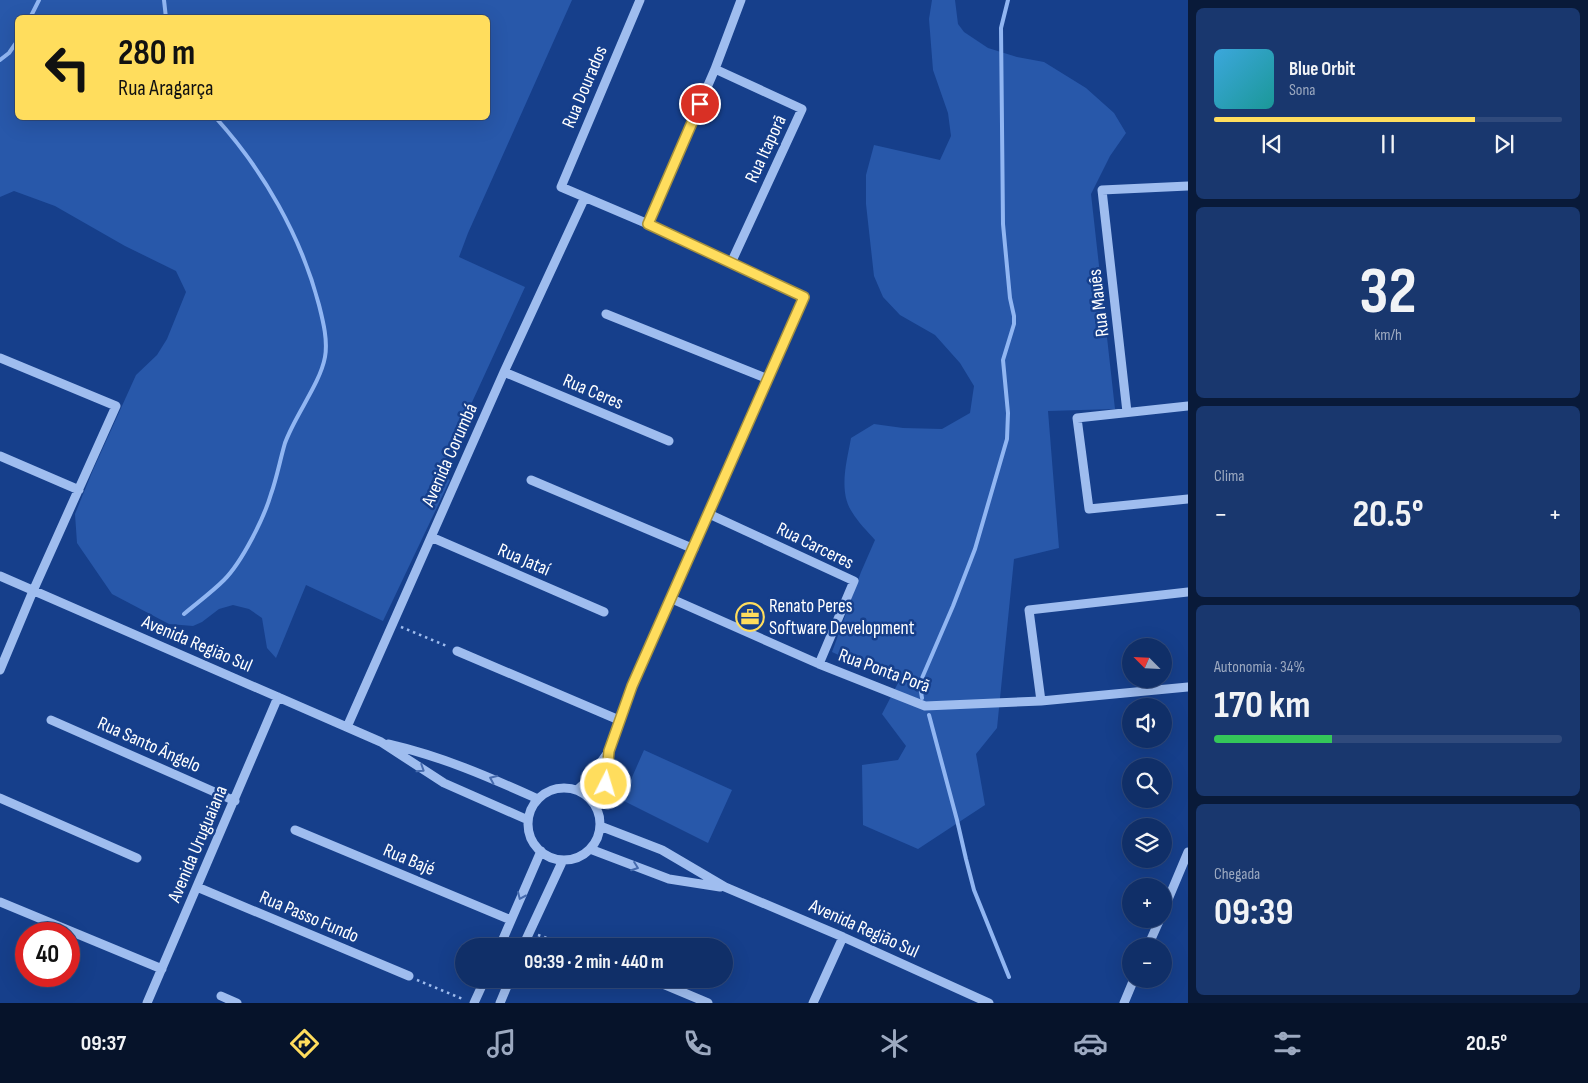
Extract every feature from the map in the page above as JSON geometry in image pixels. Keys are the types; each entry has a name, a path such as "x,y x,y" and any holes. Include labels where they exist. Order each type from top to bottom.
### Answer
{"street":[{"name":"Rua Dourados","path":"584,197 561,187 640,0"},
{"path":"648,224 742,0"},
{"name":"Rua Itaporã","path":"714,70 802,109 731,263"},
{"name":"Rua Mauês","path":"1127,412 1102,190 1188,186"},
{"path":"584,197 648,224 804,297 632,686 609,751 606,784 597,809"},
{"name":"Avenida Corumbá","path":"347,727 504,372 584,197"},
{"path":"606,314 768,380"},
{"path":"0,358 116,406 33,591 0,670"},
{"name":"Rua Ceres","path":"504,372 669,441"},
{"path":"1188,406 1077,418 1089,509 1188,499"},
{"path":"0,456 79,490"},
{"path":"531,480 694,549"},
{"name":"Rua Carceres","path":"709,514 854,581 819,664"},
{"name":"Rua Jataí","path":"431,537 604,612"},
{"name":"Avenida Região Sul","path":"0,576 381,742 444,784 528,820"},
{"path":"1041,701 1029,610 1188,592"},
{"name":"Rua Ponta Porã","path":"672,599 819,664 925,706 1041,701 1188,687"},
{"path":"457,651 619,720"},
{"name":"Avenida Uruguaiana","path":"147,1003 278,697"},
{"name":"Rua Santo Ângelo","path":"51,720 235,801"},
{"name":"Avenida Região Sul","path":"381,742 420,751 452,762 538,799"},
{"path":"577,790 588,780 609,751"},
{"path":"558,788 577,790 587,796 597,809 600,826 597,838 590,849 577,857 563,860 553,858 540,851 530,837 528,820 531,808 547,792 558,788"},
{"path":"0,798 137,858"},
{"name":"Avenida Região Sul","path":"600,826 662,850 725,888 843,937 989,1003"},
{"name":"Rua Bajé","path":"295,830 511,920"},
{"name":"Avenida Região Sul","path":"590,849 669,879 725,888"},
{"path":"503,938 540,851"},
{"path":"1172,890 1188,852"},
{"path":"527,938 563,860"},
{"name":"Rua Passo Fundo","path":"197,888 409,976"},
{"path":"0,902 162,969"},
{"path":"813,1003 843,937"},
{"path":"473,1003 480,988"},
{"path":"500,1003 506,988"},
{"path":"672,988 708,1003"},
{"path":"1124,1003 1130,988"},
{"path":"221,996 237,1003"}],"path":[{"path":"393,624 457,651"},
{"path":"530,932 548,938"},
{"path":"409,976 473,1003"}],"shaded area":[{"path":"0,0 572,0 459,257 525,287 439,474 450,480 383,621 306,585 276,658 267,648 262,618 249,609 233,605 219,609 202,622 193,626 169,624 112,594 77,543 75,514 93,470 136,375 157,355 167,339 186,292 176,271 125,246 55,206 14,191 0,197"},
{"path":"932,0 955,0 958,24 964,32 988,48 1017,57 1044,62 1086,88 1114,113 1126,133 1110,156 1091,194 1115,409 1048,411 1059,548 1014,559 997,728 976,754 985,805 918,849 863,825 862,765 898,760 906,746 882,714 898,683 832,652 861,572 875,540 854,516 845,495 846,466 851,438 874,424 903,428 942,429 970,413 974,386 960,363 935,335 900,315 883,297 874,276 866,204 866,175 874,145 940,160 951,136 948,113 933,70 929,19"},
{"path":"644,750 732,790 708,843 622,800"}],"waterway":[{"path":"32,15 39,0"},
{"path":"164,0 166,15"},
{"path":"922,698 920,686 922,678 975,549 1007,439 1008,413 1003,360 1014,324 1014,316 1010,298 1003,224 1001,28 1008,0"},
{"path":"0,60 9,53 15,44"},
{"path":"184,614 224,580 252,539 268,504 289,432 313,389 326,351 325,331 319,305 302,254 291,229 249,159 218,120"},
{"path":"929,715 974,890 1009,977"}],"place":[{"name":"Renato Peres Software Development","path":"750,617"}],"route":[{"path":"606,784 609,751 632,686 804,297 648,224 700,104"}]}
